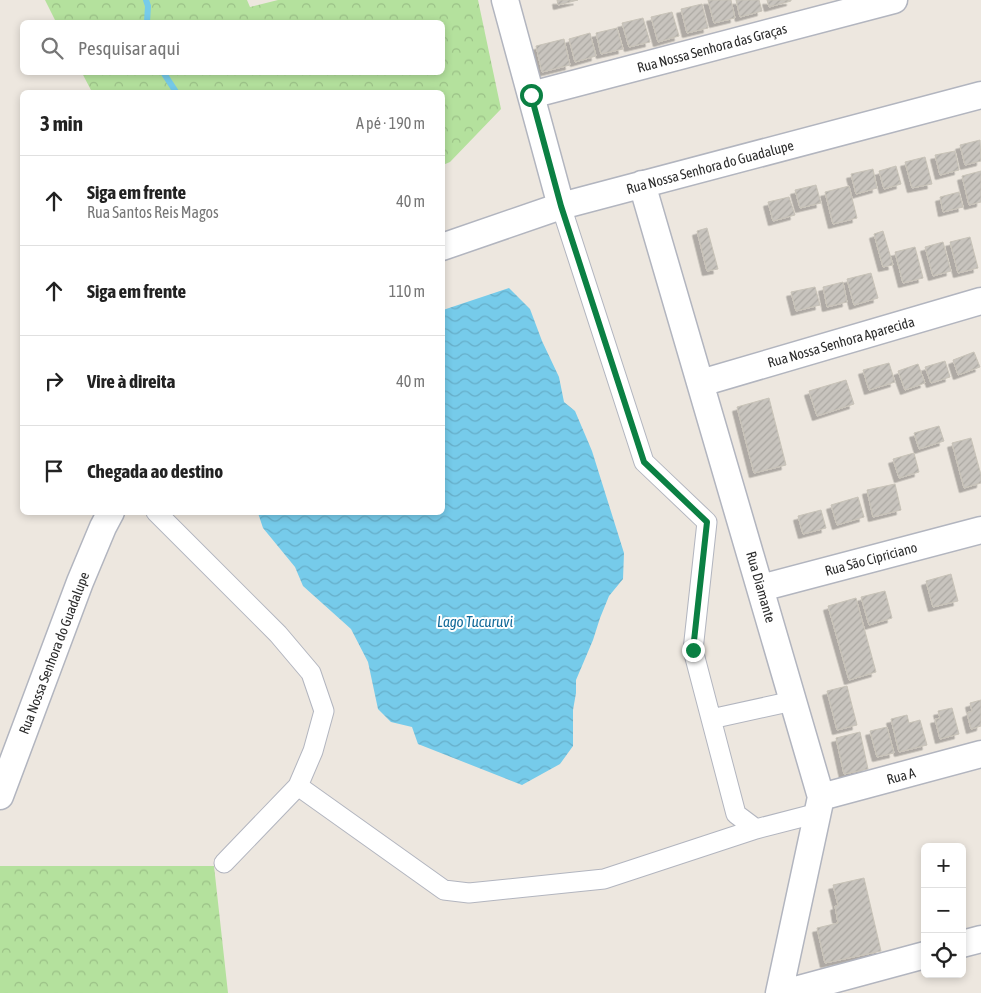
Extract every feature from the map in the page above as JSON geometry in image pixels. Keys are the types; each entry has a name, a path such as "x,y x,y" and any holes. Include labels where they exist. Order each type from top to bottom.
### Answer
{"street":[{"path":"505,0 561,206 644,462 707,522 693,650 736,814 756,829"},
{"name":"Rua Nossa Senhora das Graças","path":"531,95 894,0"},
{"name":"Rua Nossa Senhora do Guadalupe","path":"445,246 561,206 981,95"},
{"name":"Rua Diamante","path":"642,184 761,588 793,701 819,805 779,993"},
{"name":"Rua Nossa Senhora Aparecida","path":"701,383 981,301"},
{"name":"Rua Nossa Senhora do Guadalupe","path":"0,796 80,582 109,515"},
{"path":"159,515 278,634 311,672 324,711 313,751 298,786 224,863"},
{"name":"Rua São Cipriciano","path":"761,588 981,530"},
{"path":"711,719 793,701"},
{"name":"Rua A","path":"819,805 981,754"},
{"path":"298,786 444,890 469,893 604,879 756,829 819,805"},
{"path":"966,943 981,939"},
{"path":"784,993 921,956"}],"green space":[{"path":"45,0 247,0 250,7 278,0 478,0 501,109 450,162 445,164 445,90 91,90 83,75 445,75 445,20 55,20"},
{"path":"0,866 214,866 228,993 0,993"}],"water":[{"name":"Lago Tucuruvi","path":"509,288 530,309 542,341 559,377 564,402 575,411 592,451 624,553 623,579 609,596 576,680 573,710 573,746 560,764 522,785 418,744 412,727 391,722 378,709 368,662 351,629 303,586 295,567 263,528 259,515 445,515 445,309"}],"building":[{"path":"557,0 578,0 558,5"},
{"path":"708,0 731,0 735,18 714,23"},
{"path":"736,0 759,0 762,11 740,17"},
{"path":"767,0 791,0 791,1 769,7"},
{"path":"702,4 708,28 687,33 681,9"},
{"path":"672,12 679,36 658,42 651,17"},
{"path":"643,18 650,42 629,47 622,23"},
{"path":"617,28 623,49 601,54 596,33"},
{"path":"590,33 596,56 575,62 569,39"},
{"path":"564,39 570,65 542,72 536,46"},
{"path":"980,140 981,161 965,165 960,145"},
{"path":"955,151 959,170 940,175 935,155"},
{"path":"925,157 932,184 912,188 905,162"},
{"path":"896,166 901,184 884,189 879,171"},
{"path":"873,169 877,188 856,194 851,174"},
{"path":"981,171 981,202 969,205 962,176"},
{"path":"816,185 821,203 800,208 795,190"},
{"path":"849,186 857,218 833,224 825,192"},
{"path":"959,192 963,207 943,212 940,197"},
{"path":"789,197 795,215 773,221 768,202"},
{"path":"707,228 718,269 707,271 697,231"},
{"path":"883,231 893,265 883,267 874,234"},
{"path":"970,237 978,268 958,273 950,242"},
{"path":"943,242 951,271 933,276 925,247"},
{"path":"915,247 923,278 903,283 895,252"},
{"path":"871,273 878,298 854,305 847,279"},
{"path":"843,282 847,302 827,307 823,287"},
{"path":"815,287 820,305 796,311 791,292"},
{"path":"974,352 980,367 958,375 953,360"},
{"path":"945,361 950,377 931,383 925,367"},
{"path":"889,363 895,382 869,390 863,370"},
{"path":"918,364 925,383 905,390 898,371"},
{"path":"846,380 854,404 817,416 809,391"},
{"path":"769,398 786,465 754,473 737,407"},
{"path":"939,426 944,441 919,449 914,433"},
{"path":"971,438 981,475 981,483 964,488 952,443"},
{"path":"914,453 919,472 899,478 893,459"},
{"path":"895,484 901,510 873,517 867,490"},
{"path":"858,497 864,517 837,525 831,505"},
{"path":"821,510 826,528 803,534 798,516"},
{"path":"951,574 958,601 933,607 926,581"},
{"path":"885,591 892,618 869,625 861,597"},
{"path":"856,598 876,672 849,680 828,606"},
{"path":"847,686 857,725 837,730 827,691"},
{"path":"981,700 981,726 971,729 967,713 972,711 970,703"},
{"path":"952,708 959,734 940,739 935,719 940,718 938,711"},
{"path":"907,715 909,723 920,720 927,745 899,752 891,719"},
{"path":"887,727 894,753 877,757 870,731"},
{"path":"860,732 868,769 844,774 836,738"},
{"path":"864,878 881,951 825,963 817,928 838,923 835,906 838,905 833,885"}],"waterway":[{"path":"146,0 148,6 147,20"},
{"path":"165,75 175,90"}],"route":[{"path":"531,95 561,206 644,462 707,522 693,650"}]}
